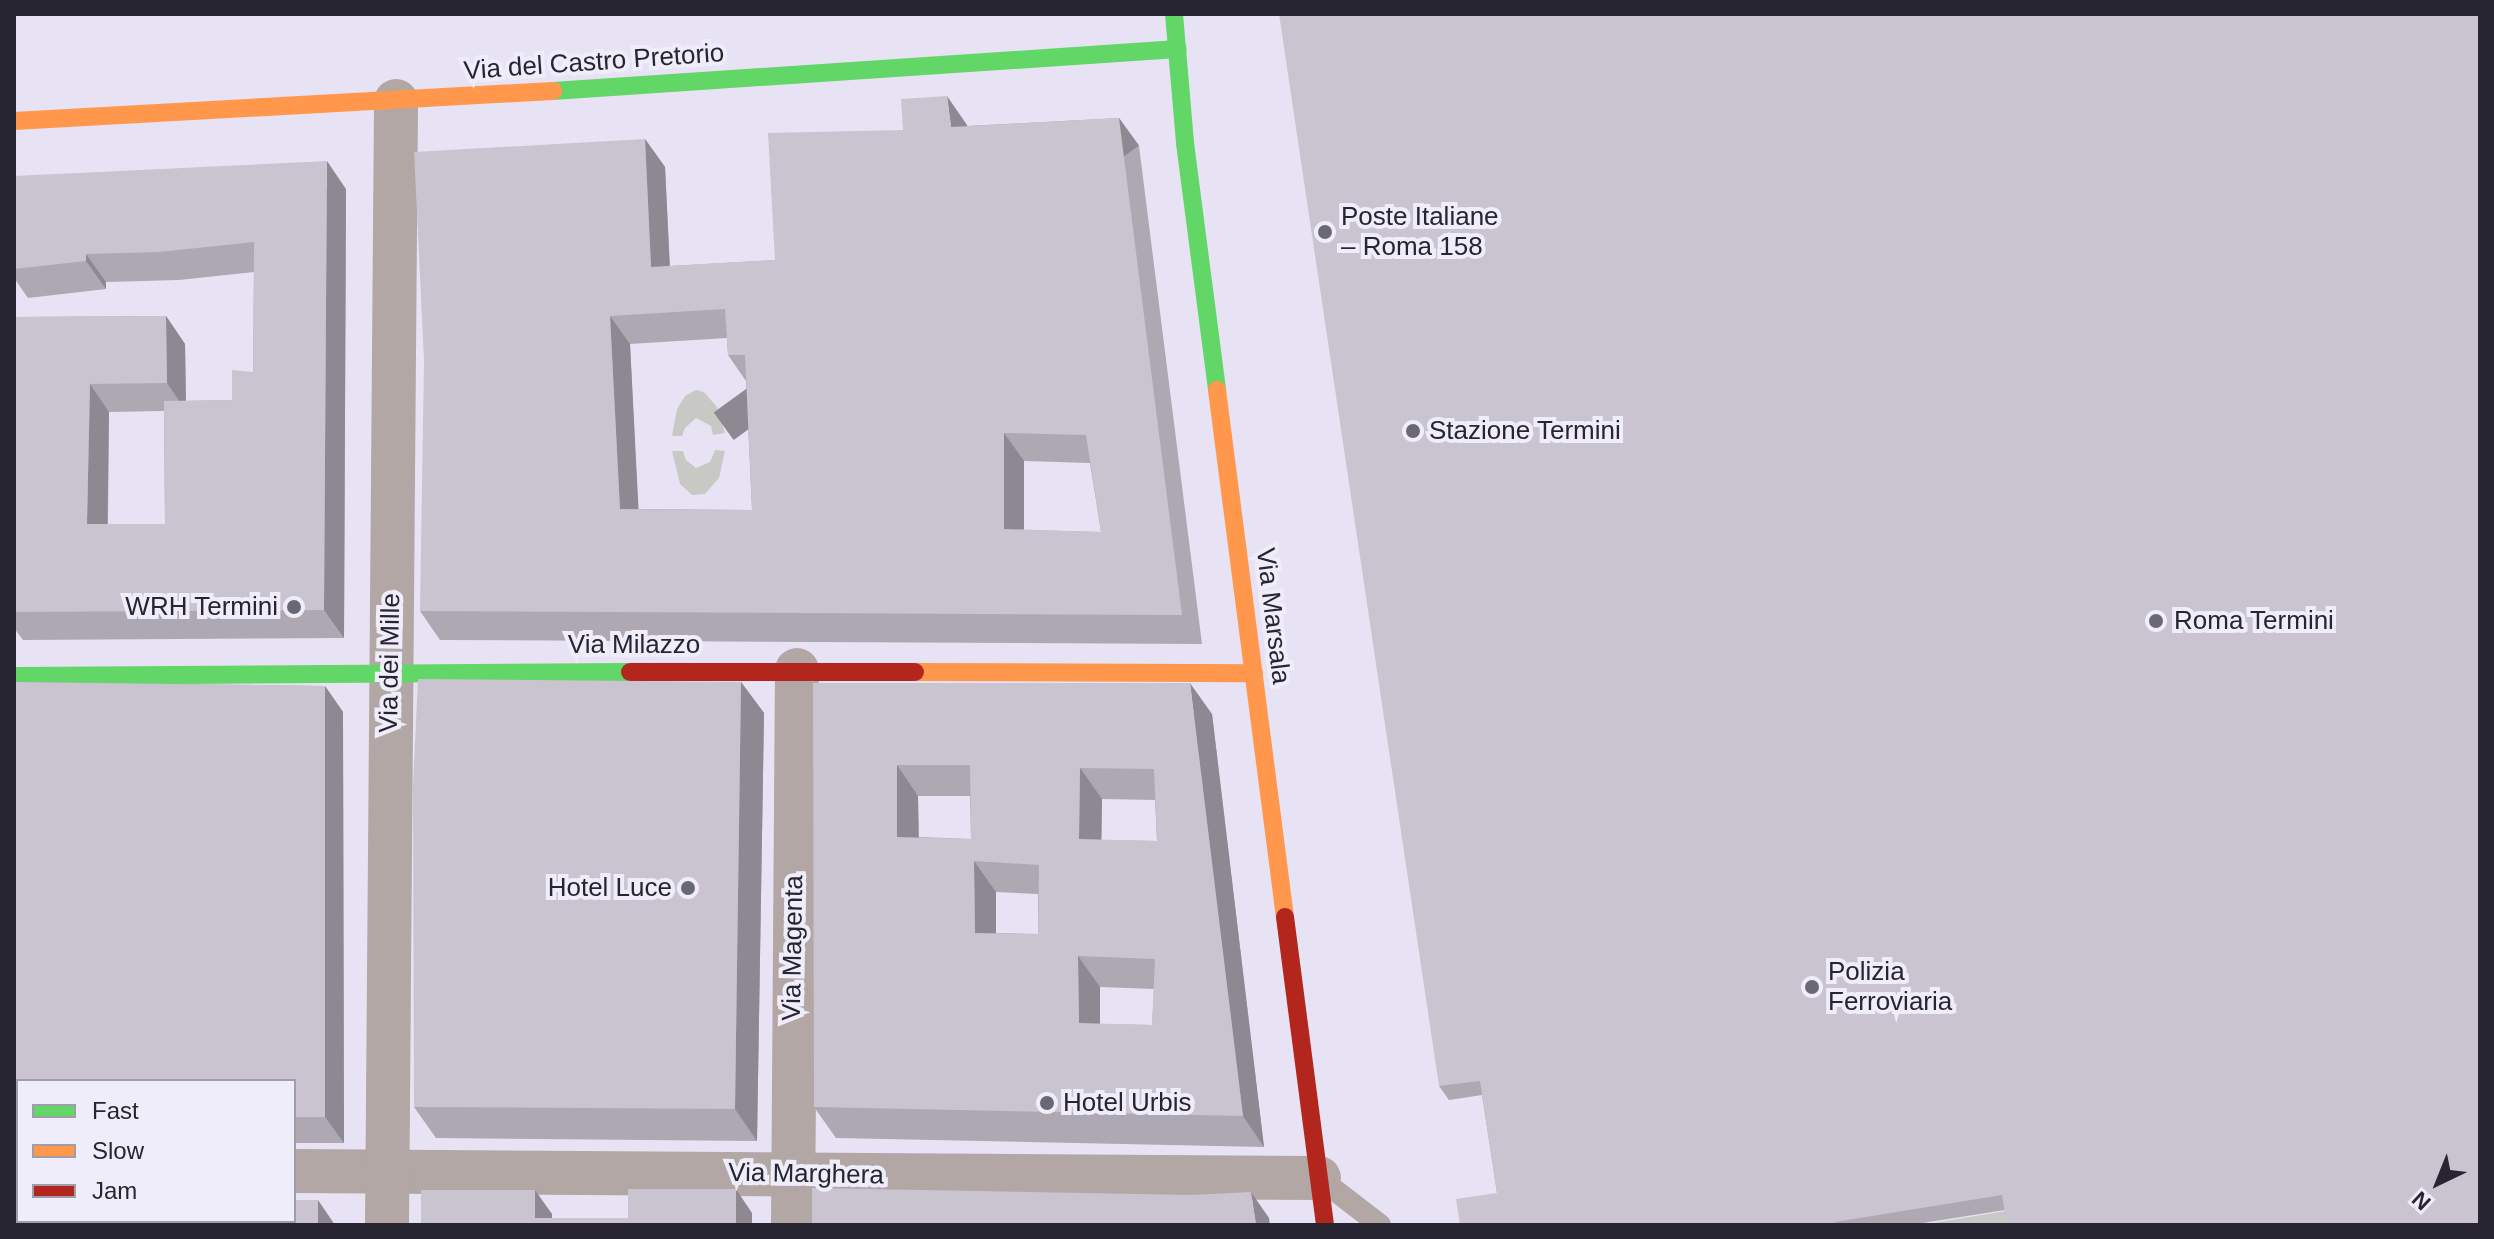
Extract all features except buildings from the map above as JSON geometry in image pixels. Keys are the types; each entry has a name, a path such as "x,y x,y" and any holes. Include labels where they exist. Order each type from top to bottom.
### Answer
{"street":[{"name":"Via Marsala","path":"1174,14 1185,143 1325,1225"},
{"name":"Via del Castro Pretorio","path":"14,121 396,101 1178,49"},
{"name":"Via dei Mille","path":"387,1225 396,101"},
{"name":"Via Milazzo","path":"14,676 797,670 1254,673"},
{"name":"Via Magenta","path":"793,1225 797,670"},
{"name":"Via Marghera","path":"296,1171 1319,1178"}],"lane":[{"path":"1319,1178 1380,1225"}],"shaded area":[{"path":"696,390 704,392 717,407 725,433 713,435 711,426 696,418 685,428 682,436 672,436 677,409 685,396"},
{"path":"715,450 725,451 719,478 705,494 692,495 680,484 672,451 683,451 686,460 696,468 710,462"},
{"path":"2012,1210 2009,1225 1920,1225"}],"traffic: fast":[{"path":"1174,14 1185,143 1217,390"},
{"path":"553,91 1178,49"},
{"path":"14,676 630,672"}],"traffic: slow":[{"path":"14,121 553,91"},
{"path":"1217,390 1285,917"},
{"path":"915,672 1254,673"}],"traffic: jam":[{"path":"630,672 915,672"},
{"path":"1285,917 1325,1225"}],"place":[{"name":"Poste Italiane – Roma 158","path":"1325,232"},
{"name":"Stazione Termini","path":"1413,431"},
{"name":"WRH Termini","path":"294,607"},
{"name":"Roma Termini","path":"2156,621"},
{"name":"Hotel Luce","path":"688,888"},
{"name":"Polizia Ferroviaria","path":"1812,987"},
{"name":"Hotel Urbis","path":"1047,1103"}]}
